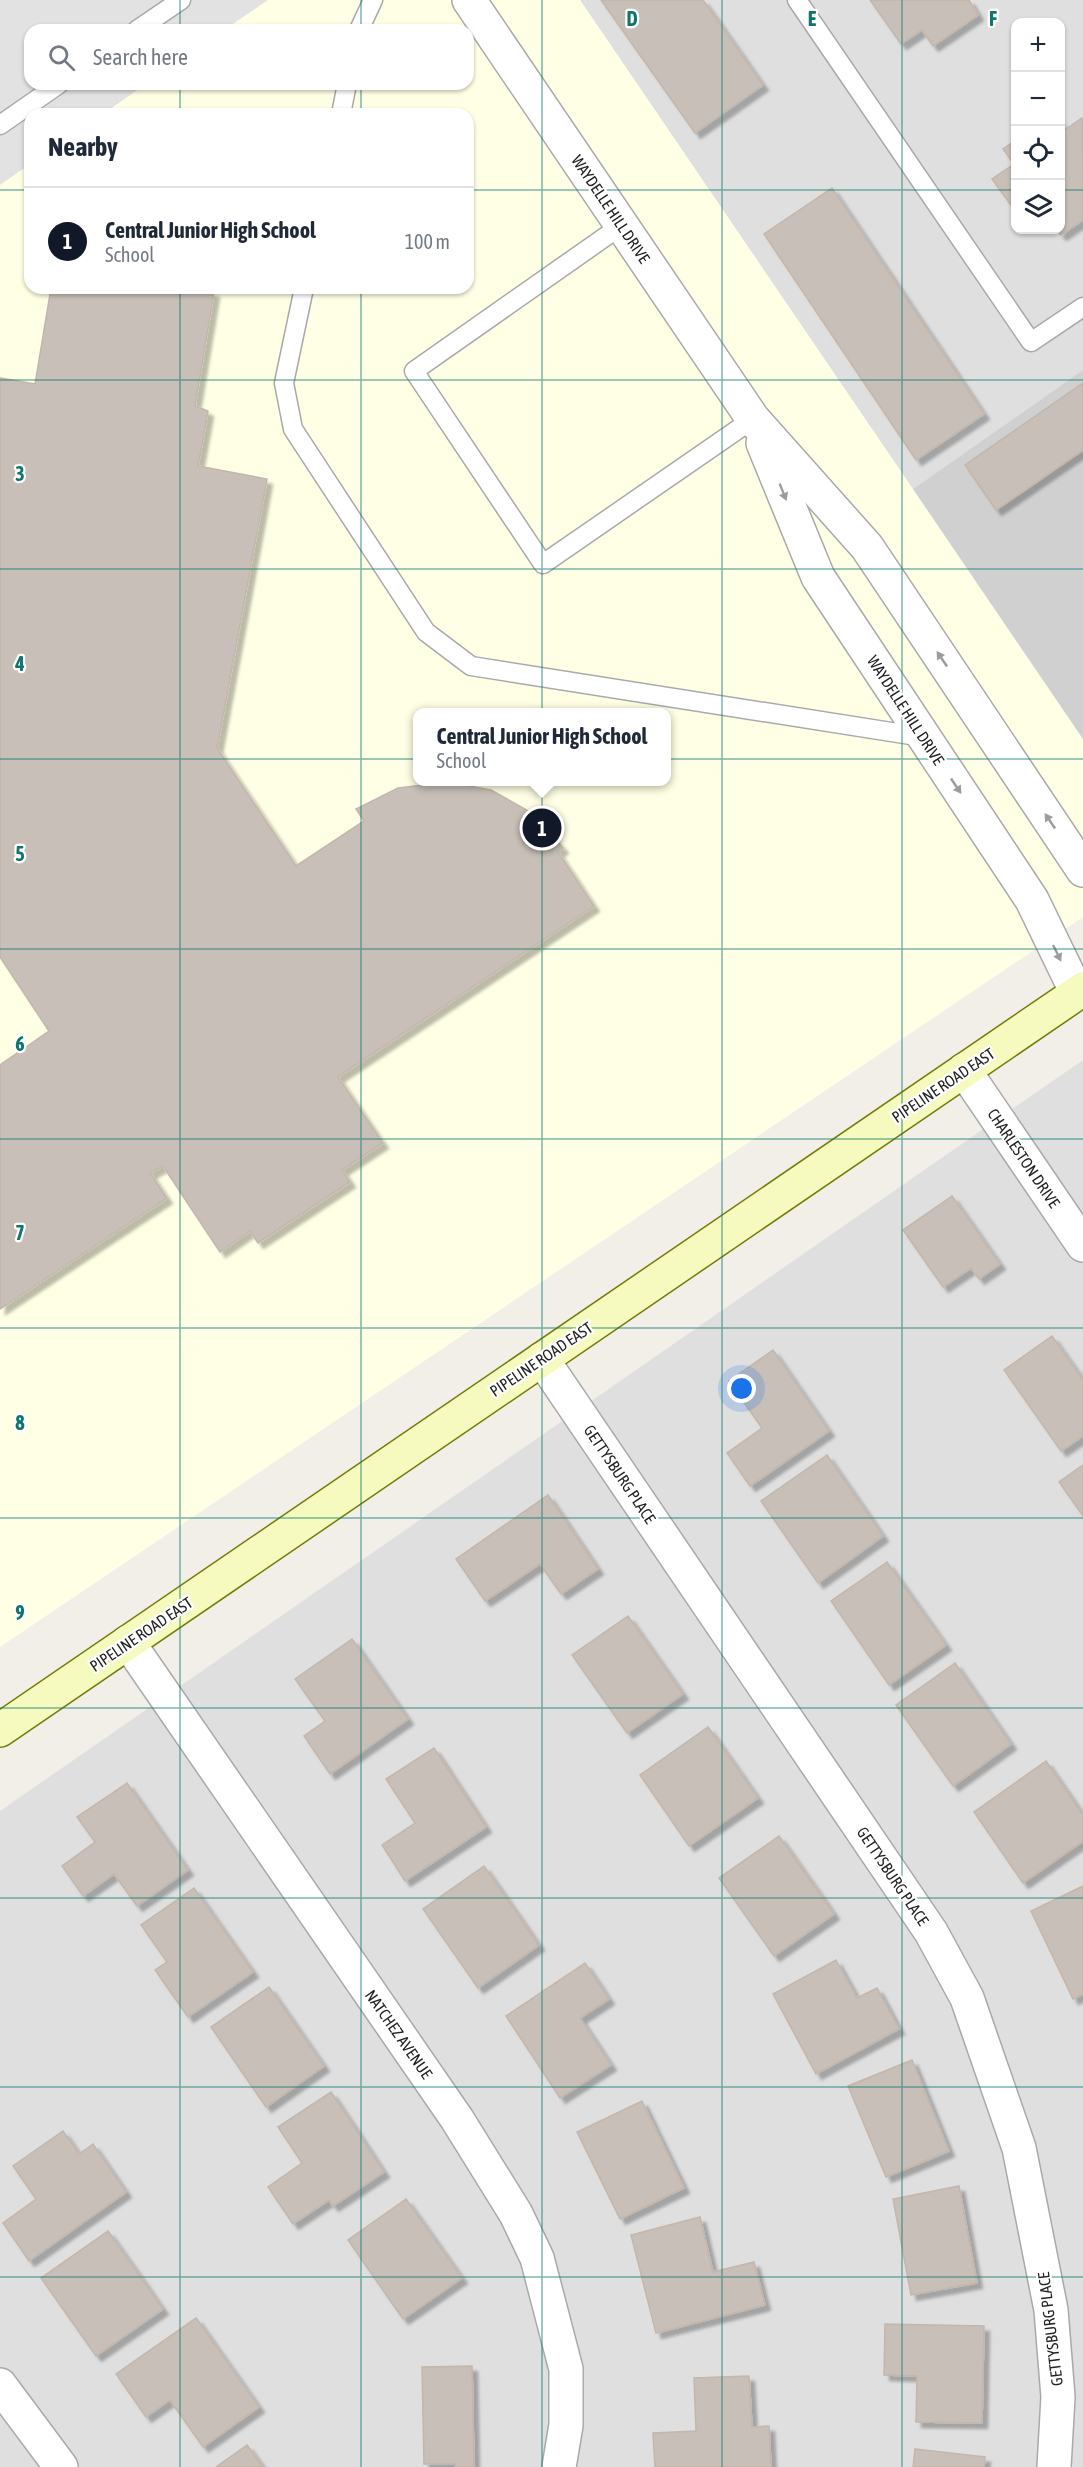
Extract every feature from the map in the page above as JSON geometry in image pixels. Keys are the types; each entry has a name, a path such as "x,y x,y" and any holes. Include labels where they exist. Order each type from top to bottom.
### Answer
{"main road":[{"name":"PIPELINE ROAD EAST","path":"0,1730 1080,991"}],"street":[{"name":"WAYDELLE HILL DRIVE","path":"469,0 753,419 867,547 1083,870"},
{"name":"WAYDELLE HILL DRIVE","path":"753,419 818,577 1032,900 1080,991"},
{"name":"CHARLESTON DRIVE","path":"964,1070 1083,1245"},
{"name":"GETTYSBURG PLACE","path":"542,1359 931,1932 967,1998 1019,2148 1051,2310 1058,2397 1054,2467"},
{"name":"NATCHEZ AVENUE","path":"128,1642 457,2119 516,2214 537,2258 566,2369 566,2426 559,2467"},
{"path":"0,2385 61,2467"}],"lane":[{"path":"146,24 181,0"},
{"path":"362,24 373,0"},
{"path":"797,0 1031,342 1083,307"},
{"path":"24,108 50,90"},
{"path":"342,108 346,90"},
{"path":"0,125 24,108"},
{"path":"621,225 414,371 543,564 753,419"},
{"path":"303,294 284,383 293,429 426,632 471,666 923,737"}],"shaded area":[{"path":"0,0 580,0 1083,739 1083,917 0,1647"},
{"path":"0,0 268,0 233,24 24,24 24,90 137,90 112,108 24,108 24,168 0,185"},
{"path":"580,0 1083,0 1083,370 913,489"},
{"path":"1083,370 1083,739 913,489"},
{"path":"1083,1060 1083,2467 0,2467 0,1811"}],"building":[{"path":"601,0 703,0 763,85 695,133"},
{"path":"870,0 969,0 978,15 933,46 922,30 901,44"},
{"path":"1082,118 1083,220 1065,232 1065,128"},
{"path":"1011,143 1011,160 1003,149"},
{"path":"1011,166 1011,205 992,179"},
{"path":"832,188 984,414 916,460 764,234"},
{"path":"50,294 214,294 195,406 208,411 198,466 267,479 217,748 296,866 364,821 356,809 398,788 469,786 491,790 532,813 563,848 558,852 594,906 338,1077 383,1143 342,1170 350,1182 258,1243 250,1231 220,1252 163,1166 150,1173 167,1198 0,1309 0,1065 49,1031 0,957 0,378 35,384"},
{"path":"1083,383 1083,450 996,510 965,465"},
{"path":"952,1196 1000,1264 979,1279 971,1268 943,1287 903,1230"},
{"path":"1052,1336 1083,1380 1083,1436 1061,1451 1004,1370"},
{"path":"773,1350 829,1431 750,1486 727,1453 762,1428 729,1381"},
{"path":"827,1455 883,1536 818,1583 761,1501"},
{"path":"1083,1465 1083,1516 1059,1482"},
{"path":"548,1495 598,1569 561,1594 540,1564 485,1601 456,1559"},
{"path":"887,1562 946,1645 889,1685 831,1601"},
{"path":"628,1616 683,1694 627,1733 572,1655"},
{"path":"352,1639 408,1719 330,1774 304,1736 325,1721 295,1679"},
{"path":"955,1663 1011,1744 953,1786 896,1705"},
{"path":"708,1727 758,1798 689,1846 640,1775"},
{"path":"434,1748 486,1827 405,1881 382,1845 415,1823 386,1779"},
{"path":"1046,1761 1083,1815 1083,1841 1023,1883 974,1812"},
{"path":"127,1783 188,1870 137,1906 114,1874 83,1896 62,1866 95,1842 77,1817"},
{"path":"779,1836 834,1914 774,1956 719,1878"},
{"path":"484,1866 539,1945 478,1988 423,1909"},
{"path":"1083,1886 1083,1994 1073,1999 1031,1911"},
{"path":"194,1888 253,1972 188,2017 155,1970 167,1962 141,1925"},
{"path":"836,1960 857,1998 877,1988 899,2029 816,2074 773,1994"},
{"path":"585,1963 609,1999 580,2018 611,2065 560,2098 506,2016"},
{"path":"269,1987 324,2066 266,2107 211,2027"},
{"path":"912,2060 949,2151 886,2177 848,2086"},
{"path":"331,2092 384,2172 333,2206 329,2200 293,2224 268,2187 302,2163 278,2127"},
{"path":"642,2101 684,2188 620,2219 577,2132"},
{"path":"63,2131 79,2154 93,2144 126,2192 29,2261 3,2223 36,2199 13,2166"},
{"path":"959,2186 977,2283 911,2295 893,2199"},
{"path":"406,2199 462,2278 403,2319 348,2240"},
{"path":"700,2217 713,2272 754,2262 765,2305 656,2333 631,2235"},
{"path":"108,2231 163,2309 96,2356 41,2278"},
{"path":"196,2318 259,2407 203,2447 170,2400 146,2417 116,2374"},
{"path":"885,2324 984,2326 982,2423 916,2422 917,2376 884,2375"},
{"path":"472,2366 474,2467 455,2467 455,2464 424,2464 422,2367"},
{"path":"749,2376 752,2427 769,2426 771,2467 655,2467 653,2433 696,2431 694,2378"},
{"path":"247,2445 263,2467 216,2467"},
{"path":"915,2449 985,2457 984,2467 913,2467"}],"place":[{"name":"Central Junior High School","path":"542,828"}]}
